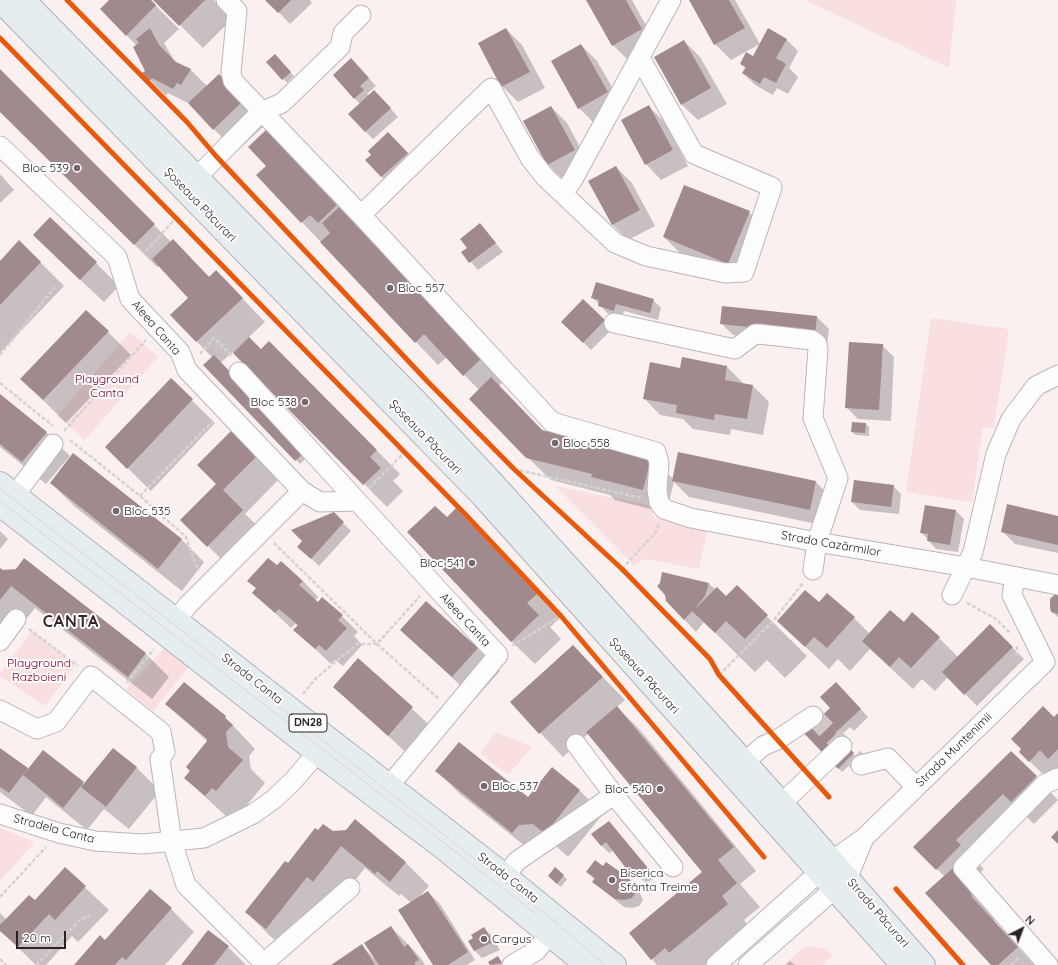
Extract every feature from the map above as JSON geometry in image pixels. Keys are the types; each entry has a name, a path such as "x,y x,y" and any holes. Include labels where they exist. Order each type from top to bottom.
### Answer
{"main road":[{"name":"Șoseaua Păcurari","path":"24,0 190,183 841,883"},
{"name":"Șoseaua Păcurari","path":"0,1 426,412 495,484 782,803 826,866"},
{"name":"Strada Canta","path":"5,498 166,633 317,753 500,883 556,927 615,965"},
{"name":"Strada Canta","path":"166,633 389,786 500,883"},
{"name":"Strada Păcurari","path":"841,883 902,965"},
{"name":"Strada Păcurari","path":"841,883 924,965"},
{"name":"Strada Canta","path":"556,927 586,965"}],"street":[{"path":"226,0 237,11 231,72 233,81 361,215 552,422 656,452 659,463 657,490 662,505"},
{"path":"563,193 572,181 671,0"},
{"path":"190,183 262,112 282,104 340,47 343,32 361,15"},
{"path":"361,215 491,88 530,158 545,177 615,242 640,254 725,273 744,272 772,187 694,154 640,58"},
{"name":"Aleea Canta","path":"0,146 117,257 130,299 180,352 186,370 302,491 320,502 356,501 498,655 389,786"},
{"path":"614,323 735,349 755,334 812,340 817,344 818,349 813,418 838,478 817,542 813,570"},
{"path":"239,372 356,501"},
{"path":"952,595 973,552 996,454 1011,419 1036,386 1058,375"},
{"path":"5,498 57,439"},
{"path":"166,633 187,606 302,491"},
{"name":"Strada Cazărmilor","path":"662,505 691,518 817,542 966,566 1058,585"},
{"path":"1015,577 1012,594 1052,661"},
{"path":"0,641 16,619"},
{"name":"Strada Muntenimii","path":"826,866 864,838 916,787 1052,661"},
{"path":"0,710 37,728 56,722 91,676 162,732 165,752 160,759 172,842 186,884 263,964 350,888"},
{"path":"745,762 763,746 777,740 813,716"},
{"path":"576,744 614,795 673,868"},
{"path":"782,803 842,746"},
{"name":"Stradela Canta","path":"0,814 59,833 95,841 142,844 204,838 253,814 274,800 317,753"},
{"path":"860,765 888,758 916,787"},
{"path":"1048,965 963,868 1045,784 1058,778"},
{"path":"500,883 517,861 614,795"},
{"name":"Strada Muntenimii","path":"841,883 864,838"},
{"path":"716,965 826,866"},
{"path":"748,965 841,883"},
{"path":"512,965 536,951 556,927"}],"path":[{"path":"171,213 182,224"},
{"path":"146,250 176,218"},
{"path":"0,355 55,287"},
{"path":"57,439 158,328"},
{"path":"0,383 57,439 140,496 186,536 204,589"},
{"path":"140,496 224,409"},
{"path":"398,448 409,459"},
{"path":"356,501 404,453"},
{"path":"509,463 525,479"},
{"path":"514,469 662,505 656,532 622,569"},
{"path":"261,531 377,644 452,710"},
{"path":"616,564 628,575"},
{"path":"724,681 717,673 774,620 813,570"},
{"path":"303,694 315,679 357,644 377,644 432,583"},
{"path":"952,595 996,619 1012,636"},
{"path":"555,610 566,622"},
{"path":"498,655 560,616"},
{"path":"16,619 91,676"},
{"path":"117,696 166,633"},
{"path":"1015,641 1017,655"},
{"path":"0,897 59,833"},
{"path":"36,965 80,920 90,915"},
{"path":"0,959 6,965"}],"green space":[{"path":"805,0 956,0 949,68"},
{"path":"931,318 1009,329 994,428 983,427 972,502 906,492"},
{"name":"Playground Canta","path":"130,332 158,357 85,440 57,416"},
{"path":"555,486 653,506 653,517 708,527 699,569 645,559 634,565"},
{"name":"Playground Razboieni","path":"32,631 76,664 45,706 0,676 0,673"},
{"path":"168,644 191,664 153,711 126,689"},
{"path":"496,732 532,747 508,775 480,753"},
{"path":"0,828 35,842 0,881"},
{"path":"805,946 824,948 833,955 823,965 784,965"}],"building":[{"path":"109,0 151,0 156,5 126,36 100,9"},
{"path":"153,0 205,0 179,26"},
{"path":"265,0 291,0 278,13"},
{"path":"586,0 626,0 642,29 612,46"},
{"path":"689,0 729,0 745,28 714,45"},
{"path":"150,28 159,45 176,62 191,69 181,85 177,83 173,89 152,78 149,81 142,73 145,71 133,47 139,43 136,39"},
{"path":"506,28 530,72 501,87 478,43"},
{"path":"768,28 787,39 776,58 786,64 776,83 764,77 760,84 742,73 746,67 740,64 746,52 753,56"},
{"path":"684,40 711,88 681,105 654,57"},
{"path":"581,44 608,92 578,109 551,61"},
{"path":"275,54 291,72 282,80 266,62"},
{"path":"351,58 369,78 360,86 364,90 354,99 333,75"},
{"name":"Bloc 539","path":"0,69 155,224 134,245 0,112"},
{"path":"219,74 244,100 213,130 188,103"},
{"path":"374,90 391,108 365,132 348,114"},
{"path":"649,105 673,150 645,165 621,120"},
{"path":"551,106 575,150 547,165 523,121"},
{"path":"266,130 337,205 318,223 310,215 301,223 256,175 266,166 248,147"},
{"path":"388,132 408,153 381,177 365,160 371,155 368,151"},
{"path":"616,166 640,210 612,225 588,181"},
{"path":"684,185 750,211 728,264 663,237"},
{"name":"Bloc 557","path":"339,207 482,358 463,376 424,334 415,343 320,242 330,233 322,223"},
{"path":"50,217 97,262 80,280 33,235"},
{"path":"480,223 496,243 469,263 461,252 467,248 460,239"},
{"path":"173,239 209,277 216,270 243,298 196,342 170,315 188,298 152,259"},
{"path":"19,240 41,262 0,305 0,261"},
{"path":"596,282 654,299 650,313 616,304 614,311 598,306 599,300 591,298"},
{"path":"583,299 605,320 583,343 561,322"},
{"path":"722,306 817,316 815,334 720,324"},
{"path":"86,310 109,331 43,400 20,379"},
{"name":"Bloc 538","path":"249,337 261,349 269,341 377,450 370,457 381,468 363,485 233,353"},
{"path":"849,342 883,344 879,410 845,408"},
{"path":"214,355 306,451 295,461 203,365"},
{"path":"682,357 727,366 725,380 753,385 747,419 715,414 714,420 676,413 677,405 643,399 650,362 680,368"},
{"name":"Bloc 558","path":"491,377 542,430 652,456 643,490 591,477 592,474 526,458 469,399"},
{"path":"171,378 193,399 127,469 105,447"},
{"path":"0,394 47,432 22,462 0,444"},
{"path":"852,422 866,423 865,433 851,432"},
{"path":"233,429 259,454 223,490 243,510 207,547 180,520 216,484 197,465"},
{"path":"678,452 816,481 810,510 672,481"},
{"name":"Bloc 535","path":"73,453 182,539 158,569 50,483"},
{"path":"854,480 894,485 891,507 851,502"},
{"path":"1007,504 1058,516 1058,545 1001,532"},
{"path":"925,505 956,510 950,545 927,541 928,534 920,533"},
{"name":"Bloc 541","path":"435,506 447,517 456,508 537,594 527,603 539,615 511,642 407,532"},
{"path":"334,512 344,522 311,559 297,547 302,541 291,530"},
{"path":"24,558 146,653 128,677 11,586 0,600 0,568 3,570 16,569"},
{"path":"268,558 277,565 281,561 303,581 299,585 318,602 322,597 343,615 338,620 347,628 326,651 319,645 315,649 293,630 298,625 279,609 275,613 252,593 256,588 247,581"},
{"path":"662,572 709,583 705,596 694,610 717,587 726,596 737,585 768,615 745,639 726,621 715,633 692,611 684,620 666,601 665,595 657,586 660,583"},
{"path":"805,590 819,602 827,593 855,617 827,648 814,637 805,647 777,621"},
{"path":"1058,593 1058,614 1051,612 1050,607 1050,599"},
{"path":"426,601 478,648 452,677 400,630"},
{"path":"890,610 904,622 912,612 940,637 911,668 899,657 890,667 862,641"},
{"path":"990,624 1013,647 964,695 942,672"},
{"path":"573,645 603,677 539,734 510,702"},
{"path":"358,658 413,707 388,736 333,687"},
{"path":"184,682 226,716 225,718 233,725 226,732 228,747 243,760 216,791 212,788 205,796 184,778 190,771 186,767 207,739 165,704"},
{"path":"836,682 861,709 835,733 854,753 838,769 798,727 819,718 830,708 820,697"},
{"name":"Bloc 540","path":"617,706 734,847 718,860 737,883 722,896 728,904 669,953 665,948 651,960 629,933 702,872 586,732"},
{"path":"1043,706 1054,717 1058,713 1058,749 1048,759 1040,750 1029,762 1019,752 1021,749 1011,739"},
{"name":"Bloc 537","path":"459,742 528,797 552,767 580,790 545,834 533,824 519,825 512,833 435,771"},
{"path":"0,748 28,768 9,793 0,787"},
{"path":"113,748 137,767 106,807 81,787"},
{"path":"43,750 84,782 63,808 23,775"},
{"path":"1011,751 1037,776 1011,802 1003,794 956,840 961,845 936,870 913,847"},
{"path":"355,819 406,862 390,882 377,871 375,874 341,846 313,882 307,877 266,929 245,912 285,861 288,863 315,828 318,830 323,824 333,831 346,830"},
{"path":"609,821 648,868 639,875 625,867 606,842 601,846 591,834"},
{"path":"1058,830 1058,844 1051,837"},
{"name":"Biserica Sfânta Treime","path":"595,860 603,866 606,862 629,878 636,892 632,898 624,900 615,899 592,882 595,878 586,872"},
{"path":"65,867 86,886 55,920 49,914 18,947 0,931 0,925 29,895 35,900"},
{"path":"555,867 564,875 557,884 548,876"},
{"path":"954,867 968,882 972,897 1018,947 998,965 991,965 925,893"},
{"path":"150,889 172,908 126,960 122,957 115,965 74,965 100,935 105,940"},
{"path":"428,891 468,952 448,965 433,965 398,910"},
{"path":"391,926 404,947 408,944 419,960 414,963 416,965 379,965 364,943"},
{"path":"484,927 493,942 474,951 468,941 473,938 471,935"},
{"path":"208,930 229,946 214,965 181,965"},
{"path":"362,944 375,965 331,965"},
{"path":"498,956 502,963 490,965 488,962"}],"tunnel":[{"path":"813,716 861,765"}],"tram line":[{"path":"0,489 558,924 605,965"},
{"path":"0,501 535,913"}],"cycle path":[{"path":"67,0 187,122 216,156 428,382 514,469 622,569 710,659 719,675 829,797"},
{"path":"0,38 464,513 561,616 764,857"},
{"path":"896,889 963,965"}],"place":[{"name":"Bloc 539","path":"77,168"},
{"name":"Bloc 557","path":"390,288"},
{"name":"Bloc 538","path":"305,402"},
{"name":"Bloc 558","path":"555,443"},
{"name":"Bloc 535","path":"116,511"},
{"name":"Bloc 541","path":"472,563"},
{"name":"Bloc 537","path":"484,786"},
{"name":"Bloc 540","path":"660,789"},
{"name":"Biserica Sfânta Treime","path":"612,880"},
{"name":"Cargus","path":"484,939"}],"district":[{"name":"CANTA","path":"71,622"}]}
